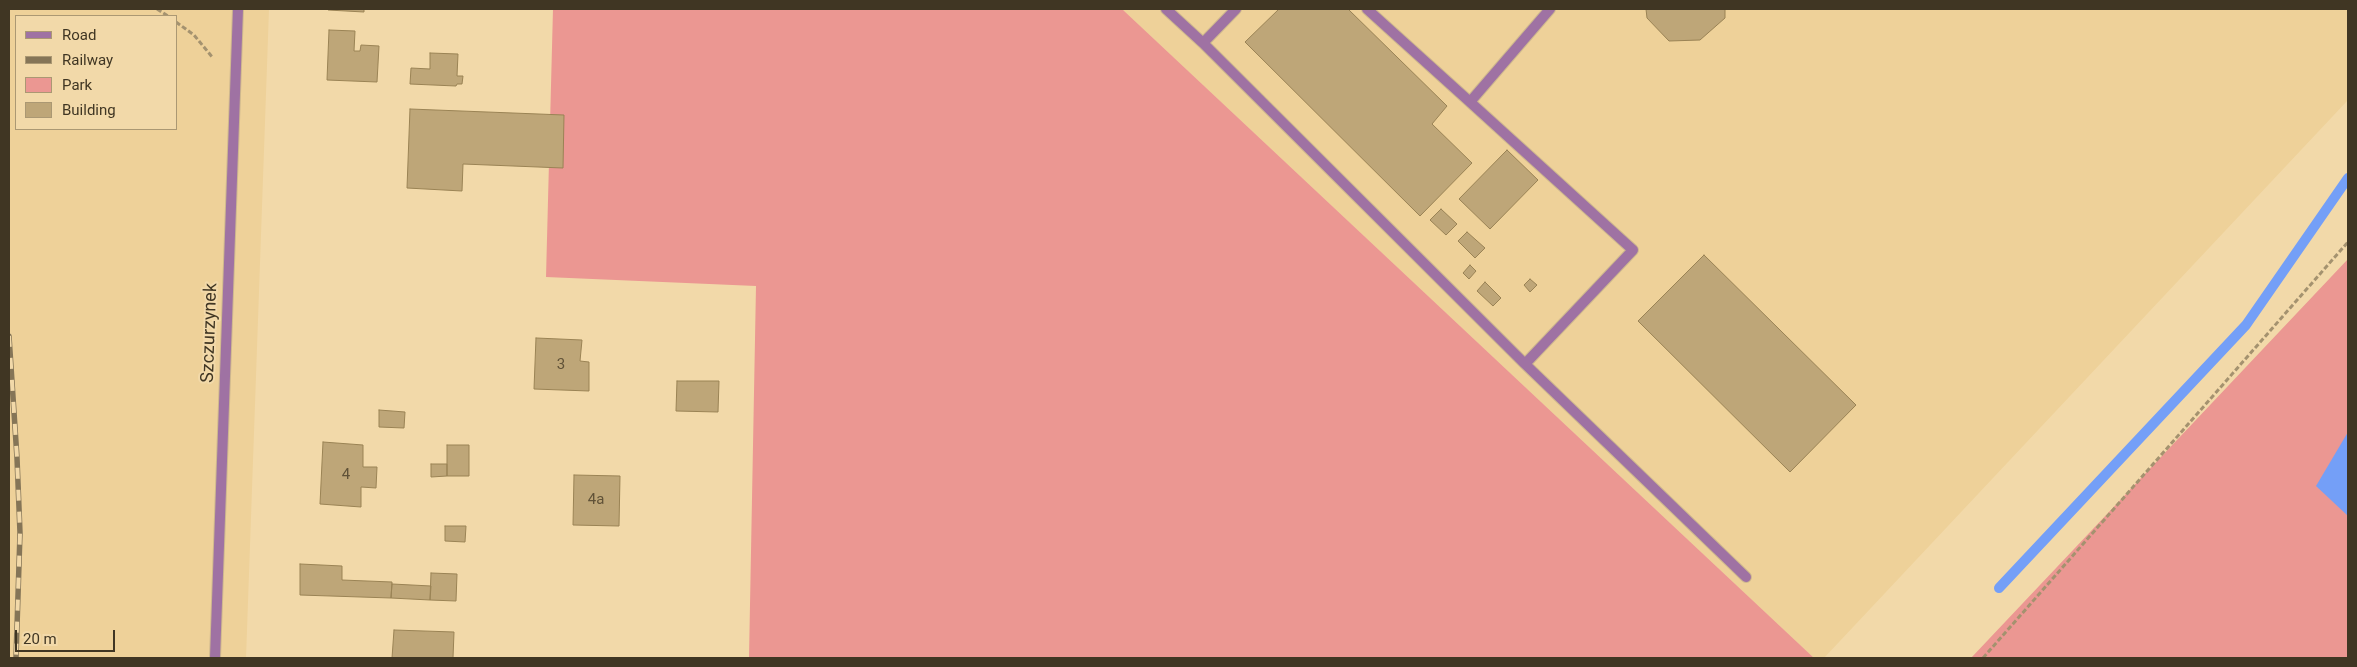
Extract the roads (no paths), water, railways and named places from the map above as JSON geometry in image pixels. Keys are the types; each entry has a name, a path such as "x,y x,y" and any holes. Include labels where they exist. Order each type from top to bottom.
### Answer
{"street":[{"name":"Szczurzynek","path":"215,658 238,9"},
{"path":"1166,9 1203,43 1525,364 1746,577"},
{"path":"1203,43 1236,9"},
{"path":"1367,9 1634,250 1525,364"},
{"path":"1470,102 1550,9"}],"water":[{"path":"2348,432 2348,516 2316,486"}],"waterway":[{"path":"1999,588 2246,325 2348,178"}],"railway":[{"path":"9,336 20,533 16,658"}]}
